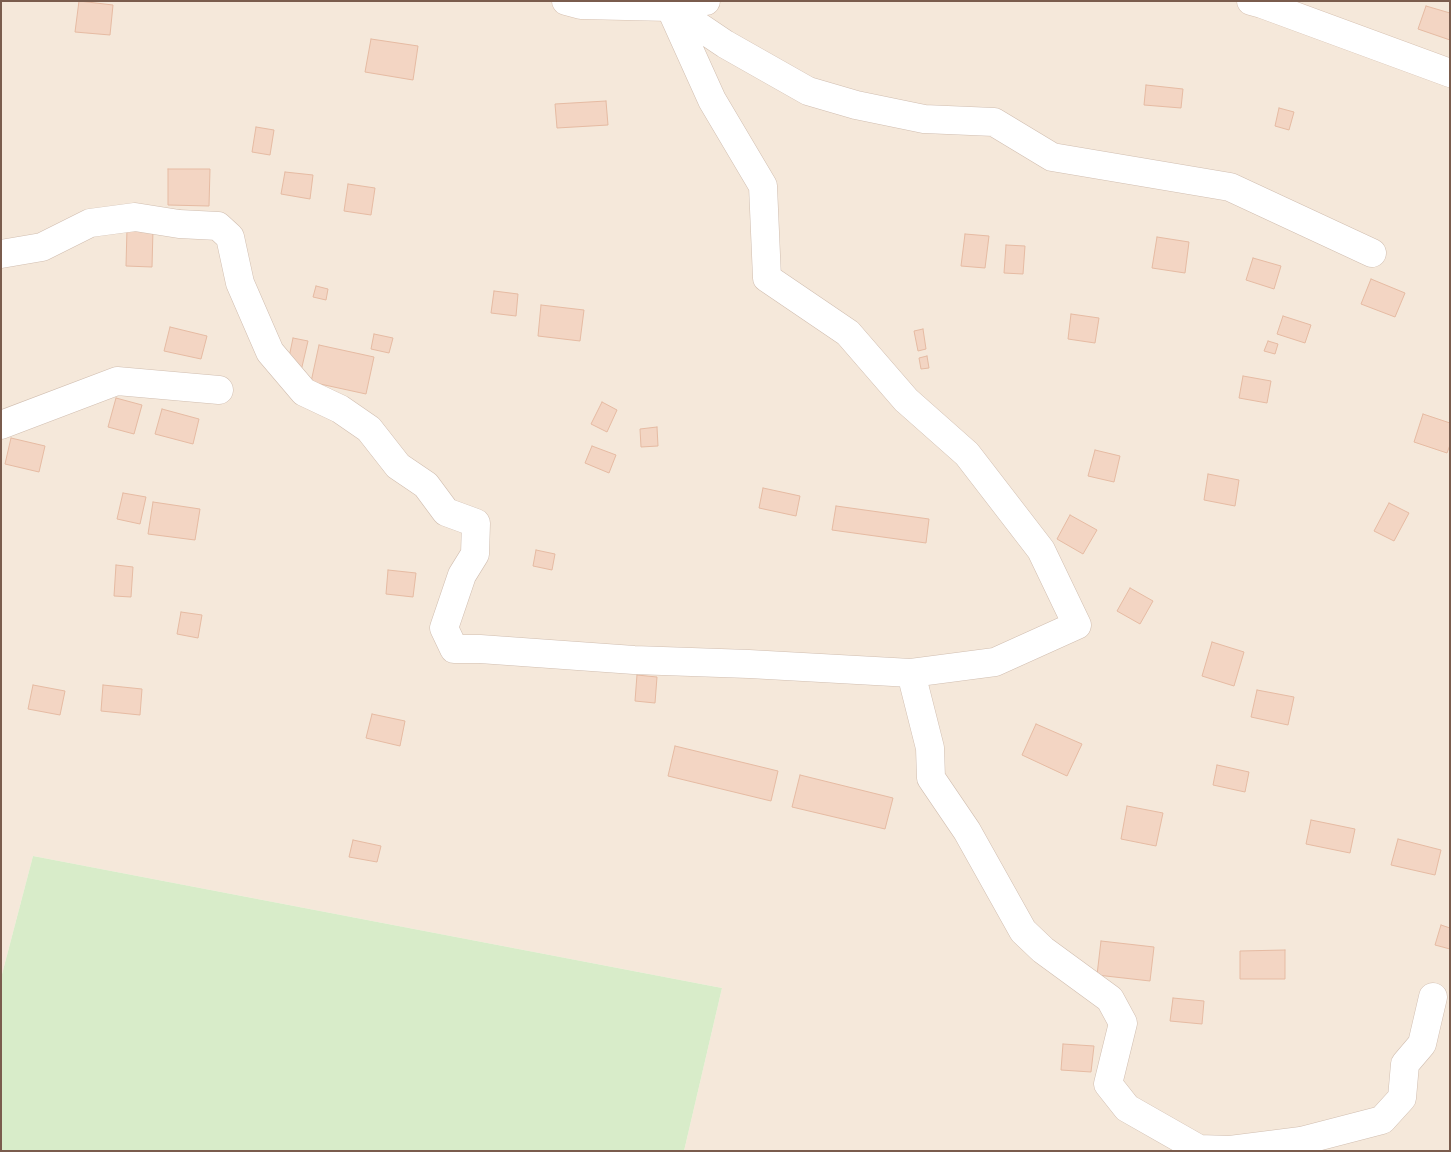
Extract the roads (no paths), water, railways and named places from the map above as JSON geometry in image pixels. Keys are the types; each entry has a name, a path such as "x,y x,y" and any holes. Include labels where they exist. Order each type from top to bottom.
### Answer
{"street":[{"path":"566,1 581,5 670,7 706,1"},
{"path":"1251,1 1450,73"},
{"path":"670,7 725,44 808,91 856,105 924,119 994,122 1052,157 1230,187 1372,253"},
{"path":"1,254 42,247 90,223 135,217 179,224 218,226 230,236 240,283 270,352 304,392 340,409 369,429 398,466 426,485 446,512 476,523 476,554 462,576 444,628 454,649 480,648 634,660 911,673 995,662 1077,626 1041,550 967,454 906,400 848,333 767,278 763,186 712,100 670,7"},
{"path":"1,425 117,381 219,390"},
{"path":"911,673 930,748 931,778 968,831 1023,931 1043,950 1110,999 1123,1023 1108,1084 1127,1108 1199,1149 1230,1150 1301,1141 1382,1120 1402,1098 1406,1064 1422,1044 1433,997"}]}
